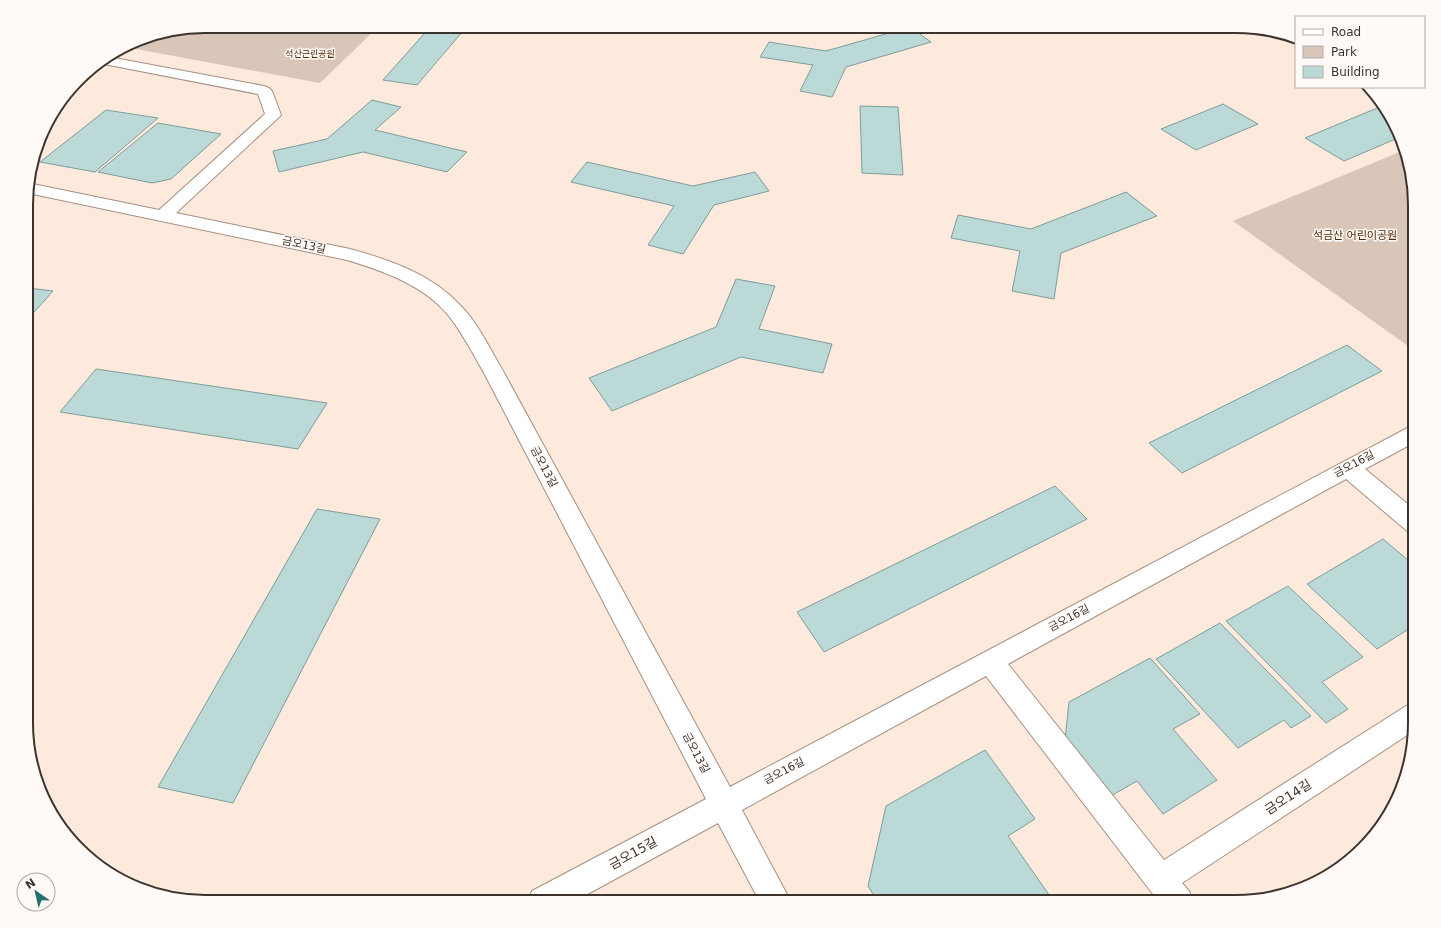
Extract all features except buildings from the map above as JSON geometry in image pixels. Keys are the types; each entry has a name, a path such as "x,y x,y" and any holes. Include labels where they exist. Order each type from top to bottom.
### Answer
{"street":[{"path":"111,61 264,91 273,115 163,216"},
{"name":"금오13길","path":"33,189 350,255 387,266 420,281 445,300 465,322 493,371 772,895"},
{"name":"금오16길","path":"723,804 1408,436"},
{"path":"1348,468 1408,518"},
{"path":"990,661 1173,895"},
{"name":"금오14길","path":"1161,879 1408,720"},
{"name":"금오15길","path":"557,895 723,804"}],"green space":[{"name":"석산근린공원","path":"194,33 372,33 320,83 134,49 172,36"},
{"name":"석금산 어린이공원","path":"1400,152 1405,172 1408,194 1408,346 1233,221"}]}
